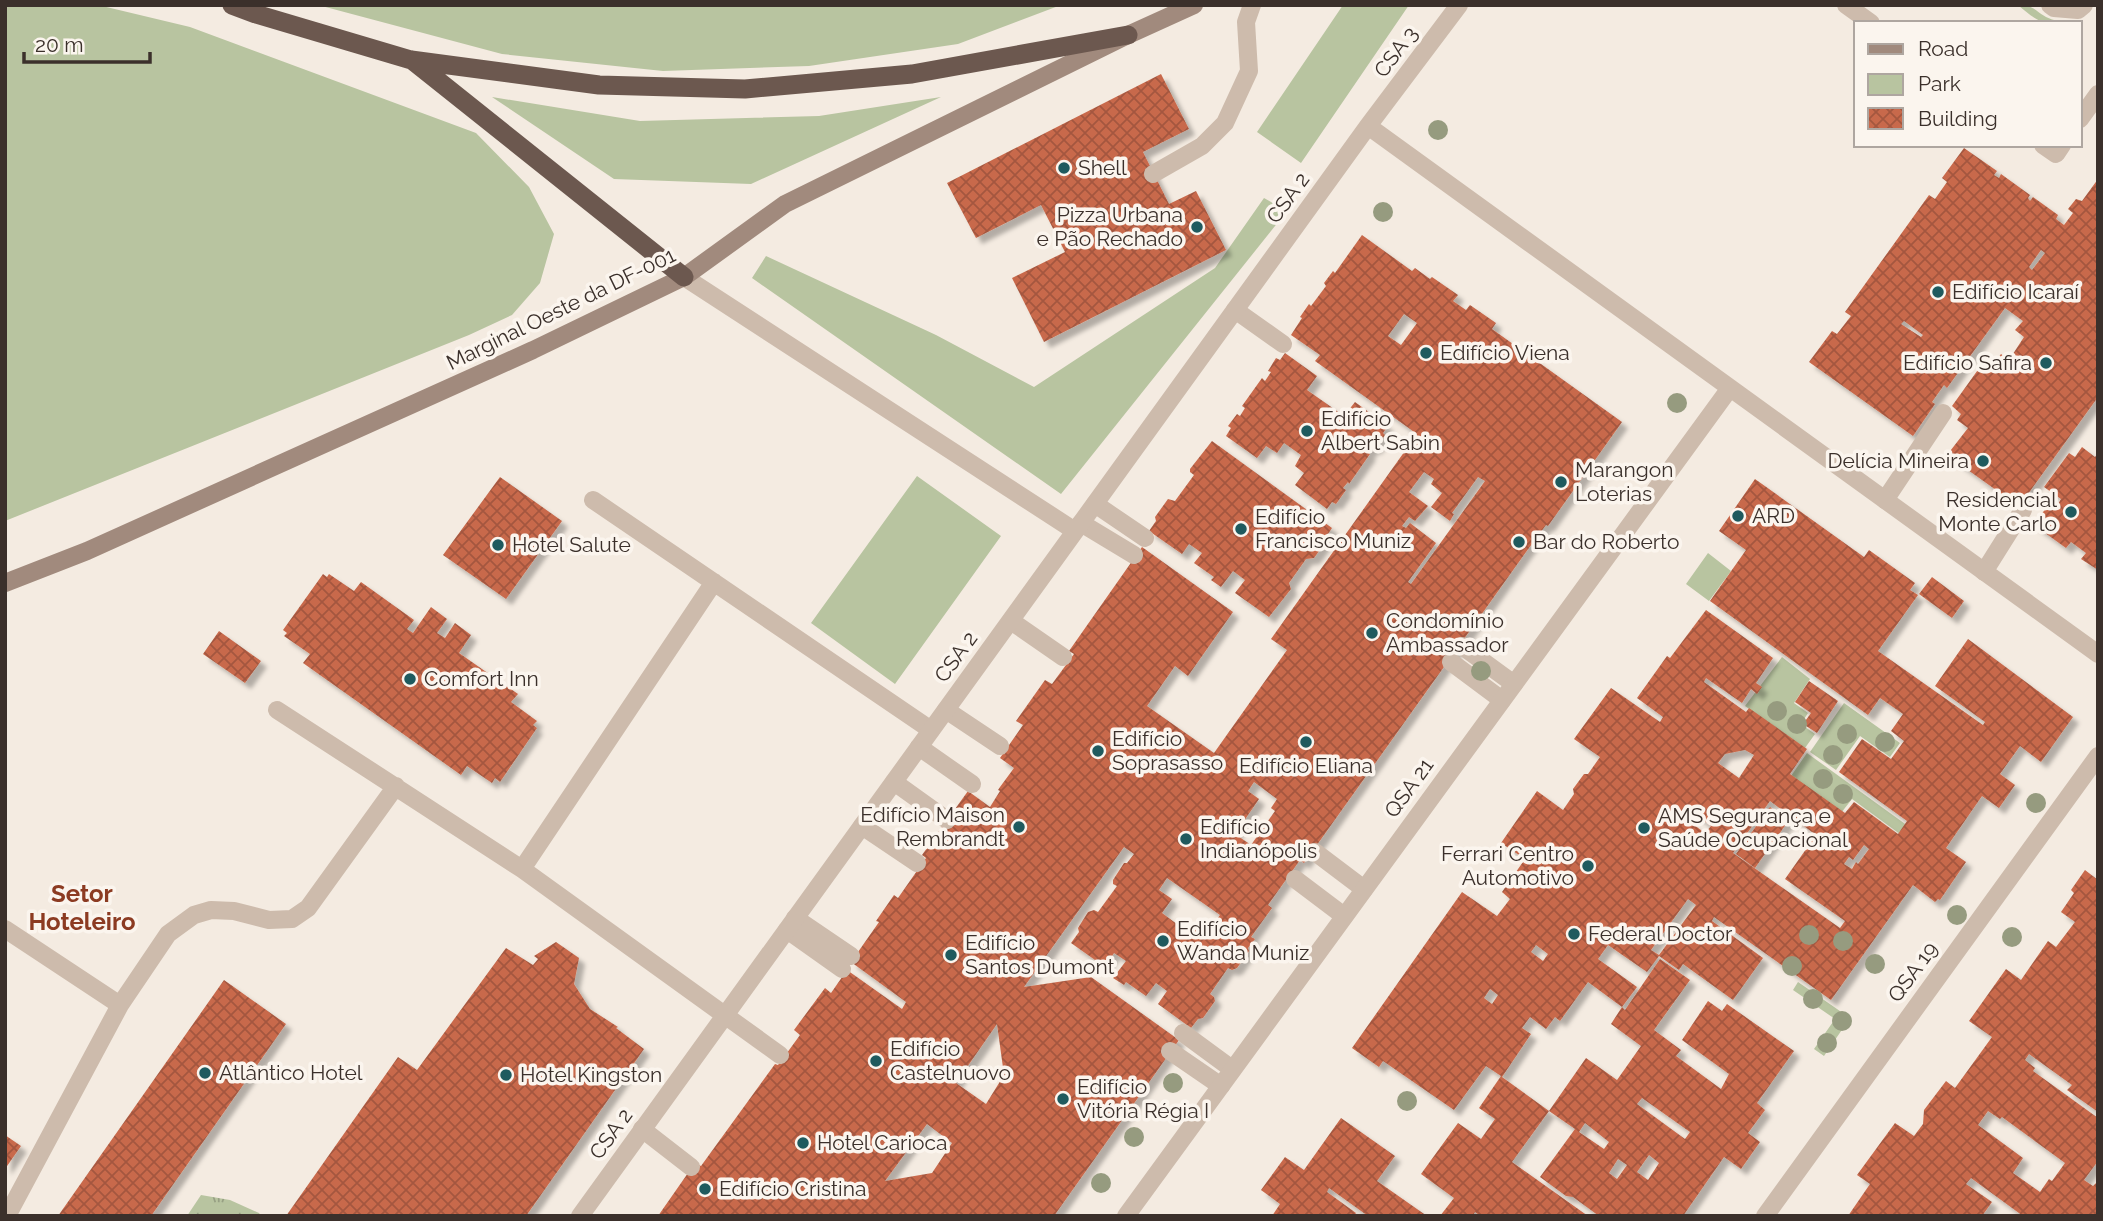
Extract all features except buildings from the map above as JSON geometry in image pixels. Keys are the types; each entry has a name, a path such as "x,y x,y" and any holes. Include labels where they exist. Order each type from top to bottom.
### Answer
{"highway":[{"path":"232,5 411,60 599,85 744,89 912,74 1128,35"},
{"path":"411,60 684,277"}],"main road":[{"name":"Marginal Oeste da DF-001","path":"5,583 87,551 533,350 684,277 785,204 1194,5"}],"street":[{"path":"1153,174 1202,146 1225,124 1249,71 1246,22 1252,5"},
{"name":"CSA 3","path":"1368,126 1459,5"},
{"path":"1846,5 1868,21"},
{"path":"2050,5 2054,8 2078,10 2084,5"},
{"path":"2082,115 2098,94"},
{"path":"1368,126 2098,654"},
{"name":"CSA 2","path":"580,1216 1368,126"},
{"path":"2046,147 2056,154 2061,147"},
{"path":"684,277 1078,527 1134,555"},
{"path":"1235,310 1283,344"},
{"name":"QSA 21","path":"1126,1216 1730,388"},
{"path":"1885,500 1943,413"},
{"path":"593,500 932,730"},
{"path":"1095,504 1145,538"},
{"path":"1984,572 2023,510"},
{"path":"522,869 714,582"},
{"path":"1011,621 1063,657"},
{"path":"1462,646 1514,684"},
{"path":"1451,662 1502,699"},
{"path":"277,710 522,869 780,1055"},
{"path":"946,710 1000,746"},
{"path":"919,747 972,784"},
{"name":"QSA 19","path":"1765,1216 2098,756"},
{"path":"894,782 947,820"},
{"path":"7,1216 120,1005 168,934 194,915 211,909 234,911 269,920 292,919 308,908 396,786"},
{"path":"862,826 917,863"},
{"path":"1315,852 1364,889"},
{"path":"1295,879 1344,916"},
{"path":"791,924 846,963"},
{"path":"5,929 120,1005"},
{"path":"1183,1033 1233,1069"},
{"path":"1170,1051 1221,1086"},
{"path":"642,1129 691,1167"}],"green space":[{"path":"5,5 98,5 190,27 476,133 529,187 554,234 540,283 512,315 469,335 5,521"},
{"path":"318,5 1061,5 958,44 809,66 663,71 502,54"},
{"path":"1343,5 1409,5 1301,163 1257,132"},
{"path":"2018,5 2030,7 2046,17 2061,21 2042,21"},
{"path":"492,97 640,121 819,116 941,97 751,184 614,179"},
{"path":"1264,198 1287,211 1061,494 752,278 766,256 936,335 1034,387 1215,268"},
{"path":"917,476 1001,536 895,684 811,623"},
{"path":"1708,553 1731,571 1709,601 1686,584"},
{"path":"1782,657 1810,679 1794,703 1808,713 1801,724 1815,734 1805,748 1745,706"},
{"path":"1844,703 1900,743 1890,757 1860,736 1836,770 1810,752"},
{"path":"1807,753 1937,847 1930,856 1852,799 1841,813 1791,776"},
{"path":"1798,982 1850,1018 1824,1056 1814,1049 1835,1019 1793,990"},
{"path":"201,1195 230,1200 261,1216 187,1216"}],"place":[{"name":"Shell","path":"1064,168"},
{"name":"Pizza Urbana e Pão Rechado","path":"1197,227"},
{"name":"Edifício Icaraí","path":"1938,292"},
{"name":"Edifício Viena","path":"1426,353"},
{"name":"Edifício Safira","path":"2046,363"},
{"name":"Edifício Albert Sabin","path":"1307,431"},
{"name":"Delícia Mineira","path":"1983,461"},
{"name":"Marangon Loterias","path":"1561,482"},
{"name":"Residencial Monte Carlo","path":"2071,512"},
{"name":"ARD","path":"1738,516"},
{"name":"Edifício Francisco Muniz","path":"1241,529"},
{"name":"Bar do Roberto","path":"1519,542"},
{"name":"Hotel Salute","path":"498,545"},
{"name":"Condomínio Ambassador","path":"1372,633"},
{"name":"Comfort Inn","path":"410,679"},
{"name":"Edifício Eliana","path":"1306,742"},
{"name":"Edifício Soprasasso","path":"1098,751"},
{"name":"Edifício Maison Rembrandt","path":"1019,827"},
{"name":"AMS Segurança e Saúde Ocupacional","path":"1644,828"},
{"name":"Edifício Indianópolis","path":"1186,839"},
{"name":"Ferrari Centro Automotivo","path":"1588,866"},
{"name":"Federal Doctor","path":"1574,934"},
{"name":"Edifício Wanda Muniz","path":"1163,941"},
{"name":"Edifício Santos Dumont","path":"951,955"},
{"name":"Edifício Castelnuovo","path":"876,1061"},
{"name":"Atlântico Hotel","path":"205,1073"},
{"name":"Hotel Kingston","path":"506,1075"},
{"name":"Edifício Vitória Régia I","path":"1063,1099"},
{"name":"Hotel Carioca","path":"803,1143"},
{"name":"Edifício Cristina","path":"705,1189"}],"district":[{"name":"Setor Hoteleiro","path":"82,908"}]}
